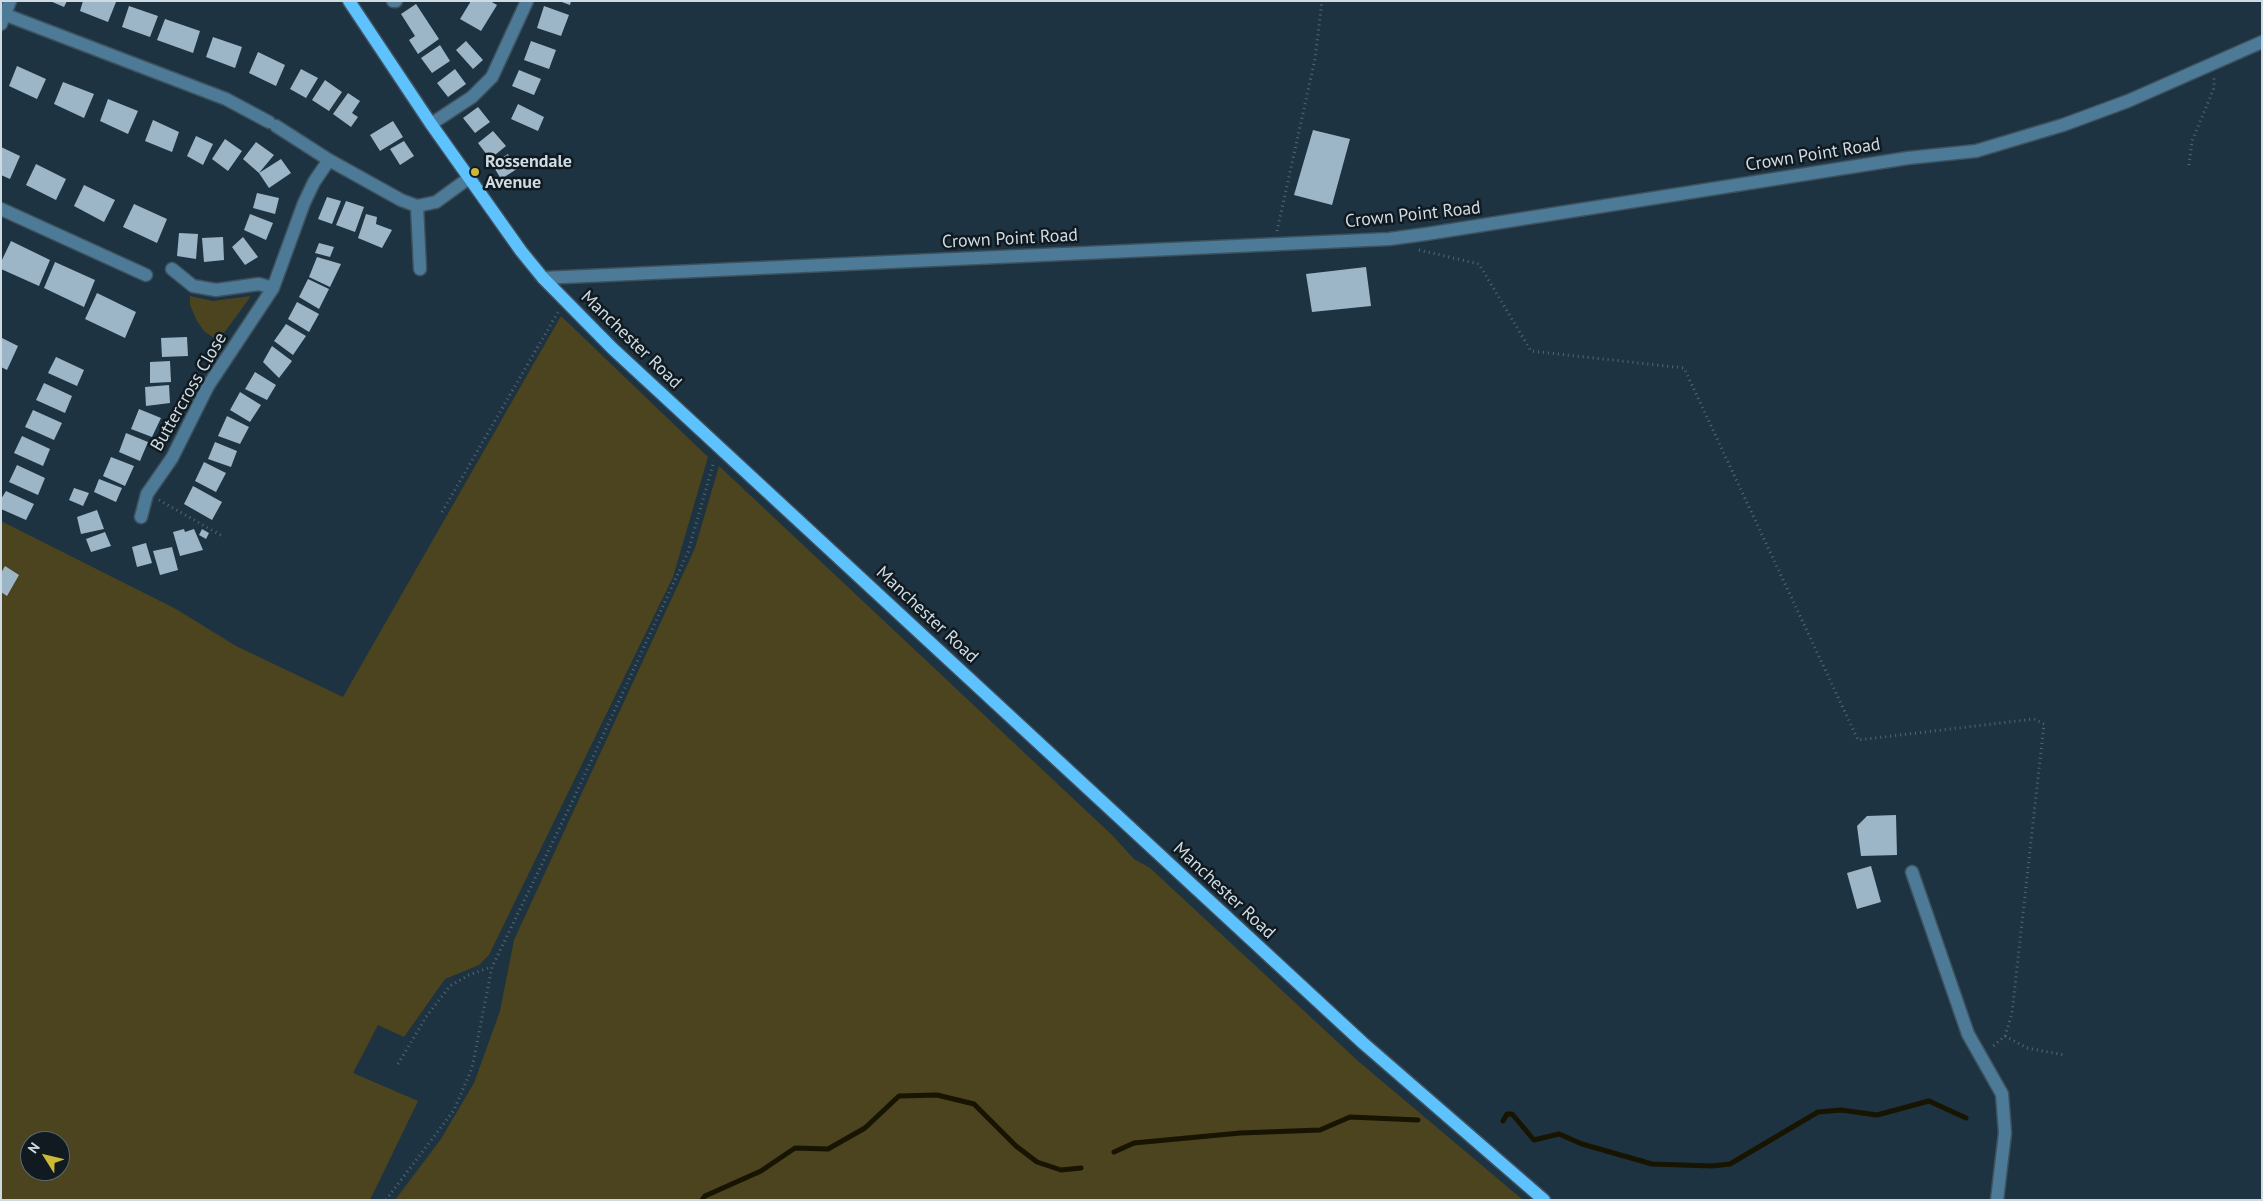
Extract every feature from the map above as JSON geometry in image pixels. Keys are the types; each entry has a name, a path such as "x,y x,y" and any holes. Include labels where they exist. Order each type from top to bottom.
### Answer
{"main road":[{"name":"Manchester Road","path":"349,1 430,124 521,252 566,302 612,348 1363,1043 1544,1200"}],"street":[{"path":"10,1 3,17 226,99 273,124 329,160 401,200 417,206 436,202 469,178"},
{"path":"430,124 472,97 492,77 526,1"},
{"name":"Crown Point Road","path":"543,278 1389,239 1426,234 1908,158 1976,151 2063,125 2128,101 2262,42"},
{"name":"Buttercross Close","path":"141,517 147,494 172,458 208,386 273,288 304,203 314,182 329,160"},
{"path":"417,206 420,269"},
{"path":"1,209 146,275"},
{"path":"172,269 193,286 216,290 259,284 273,288"},
{"path":"1912,872 1968,1034 2002,1094 2005,1133 1996,1200"}],"path":[{"path":"1274,244 1315,59 1322,1"},
{"path":"2189,165 2192,142 2214,88 2214,62"},
{"path":"1416,249 1479,264 1532,351 1684,368 1858,740 2034,719 2044,724 2012,1013 2005,1036 1980,1057"},
{"path":"442,512 554,315 566,302"},
{"path":"386,1200 454,1110 472,1068 492,967 586,773 688,552 718,446"},
{"path":"147,494 224,537"},
{"path":"398,1064 426,1017 450,986 469,975 492,967"},
{"path":"2005,1036 2027,1048 2064,1055"}],"shaded area":[{"path":"190,296 213,301 251,296 218,341 204,331 197,321 190,305"},
{"path":"561,316 708,457 673,577 489,955 479,965 445,979 404,1037 378,1025 353,1073 418,1101 370,1200 1,1200 1,521 176,609 236,646 343,697"},
{"path":"719,466 1112,835 1134,859 1150,868 1358,1061 1523,1200 395,1200 441,1139 474,1083 500,1011 514,940 695,548"}],"building":[{"path":"50,1 67,1 64,7"},
{"path":"83,1 116,2 108,22 80,11"},
{"path":"471,1 490,1 497,5 481,31 460,19"},
{"path":"559,1 571,1 570,5"},
{"path":"416,4 439,39 418,54 409,40 415,36 401,14"},
{"path":"129,6 158,16 150,37 122,27"},
{"path":"544,6 569,15 561,36 537,28"},
{"path":"165,19 200,31 193,53 157,40"},
{"path":"213,37 242,47 235,68 206,57"},
{"path":"466,41 483,60 473,69 456,50"},
{"path":"531,41 556,50 549,69 524,60"},
{"path":"440,45 450,61 432,73 421,58"},
{"path":"258,52 285,65 276,86 249,73"},
{"path":"17,66 46,79 37,99 9,86"},
{"path":"301,69 318,78 306,98 290,89"},
{"path":"455,69 466,84 448,97 437,83"},
{"path":"519,70 541,79 534,95 512,86"},
{"path":"325,80 342,92 329,111 312,100"},
{"path":"63,82 94,94 84,118 54,104"},
{"path":"348,93 360,101 352,113 358,117 351,127 333,114"},
{"path":"108,99 138,111 128,134 100,121"},
{"path":"518,104 544,117 538,131 511,119"},
{"path":"478,107 490,122 475,133 463,118"},
{"path":"153,120 179,132 172,152 145,141"},
{"path":"393,121 403,137 380,151 370,135"},
{"path":"1313,130 1350,139 1332,205 1294,195"},
{"path":"493,131 506,146 490,159 478,143"},
{"path":"196,136 213,144 203,165 187,156"},
{"path":"225,139 242,151 228,171 212,159"},
{"path":"404,141 414,156 400,165 390,149"},
{"path":"256,142 274,155 259,173 243,159"},
{"path":"1,147 20,156 10,179 1,175"},
{"path":"508,154 517,169 501,179 492,164"},
{"path":"281,159 291,173 269,188 259,173"},
{"path":"36,164 66,179 56,200 26,185"},
{"path":"84,185 115,200 104,222 74,206"},
{"path":"257,193 279,198 275,214 253,208"},
{"path":"327,197 341,201 332,224 318,219"},
{"path":"346,201 364,207 355,232 336,225"},
{"path":"134,204 167,219 157,243 123,227"},
{"path":"250,214 273,223 266,240 244,230"},
{"path":"366,214 377,217 376,224 392,230 382,248 358,238"},
{"path":"179,233 198,234 196,259 177,256"},
{"path":"223,237 224,260 204,262 202,238"},
{"path":"243,237 258,257 245,265 232,247"},
{"path":"11,241 50,260 39,286 1,269 1,262"},
{"path":"319,243 334,247 330,257 315,253"},
{"path":"317,257 341,264 330,287 309,277"},
{"path":"55,262 95,280 84,307 44,288"},
{"path":"1366,267 1371,306 1312,312 1306,274"},
{"path":"308,279 329,289 319,309 299,297"},
{"path":"97,293 136,312 125,338 85,319"},
{"path":"297,302 319,314 309,332 288,319"},
{"path":"286,324 306,336 293,355 274,341"},
{"path":"187,337 188,356 162,357 161,338"},
{"path":"2,338 18,346 7,370 1,367"},
{"path":"272,346 292,361 279,378 263,362"},
{"path":"56,357 84,370 77,386 48,373"},
{"path":"170,361 171,382 150,383 150,362"},
{"path":"255,372 276,385 267,400 245,389"},
{"path":"44,383 72,396 65,413 36,400"},
{"path":"169,385 170,403 146,406 145,387"},
{"path":"240,392 261,405 250,422 230,410"},
{"path":"139,409 161,418 152,437 131,429"},
{"path":"33,410 62,423 54,440 25,427"},
{"path":"227,416 249,427 240,444 218,436"},
{"path":"126,433 148,442 140,461 119,452"},
{"path":"22,436 50,449 43,466 14,453"},
{"path":"215,442 237,451 231,467 208,459"},
{"path":"111,457 134,466 125,486 103,476"},
{"path":"204,462 226,473 216,492 195,481"},
{"path":"17,465 45,478 38,495 9,482"},
{"path":"99,479 122,488 116,502 94,492"},
{"path":"193,486 222,502 212,520 184,504"},
{"path":"74,488 89,493 83,506 69,500"},
{"path":"6,491 34,504 26,520 1,509 1,499"},
{"path":"97,510 104,529 81,534 77,517"},
{"path":"184,529 185,532 194,529 203,550 180,556 173,532"},
{"path":"202,529 209,533 206,539 199,535"},
{"path":"105,532 111,546 91,552 86,539"},
{"path":"146,543 152,563 137,567 132,547"},
{"path":"172,547 178,570 160,575 153,551"},
{"path":"5,566 19,575 7,596 1,592 1,573"},
{"path":"1896,815 1897,855 1861,856 1857,826 1867,816"},
{"path":"1871,866 1881,902 1857,909 1847,873"}],"waterway":[{"path":"702,1200 705,1196 761,1171 795,1148 828,1149 865,1128 899,1096 937,1095 974,1104 1016,1146 1037,1162 1061,1170 1081,1168"},
{"path":"1503,1121 1507,1114 1512,1114 1534,1140 1559,1134 1582,1144 1652,1164 1712,1166 1730,1164 1818,1112 1841,1110 1877,1115 1929,1101 1966,1118"},
{"path":"1114,1152 1134,1143 1240,1133 1320,1130 1350,1117 1418,1120"}],"place":[{"name":"Rossendale Avenue","path":"475,172"}]}
